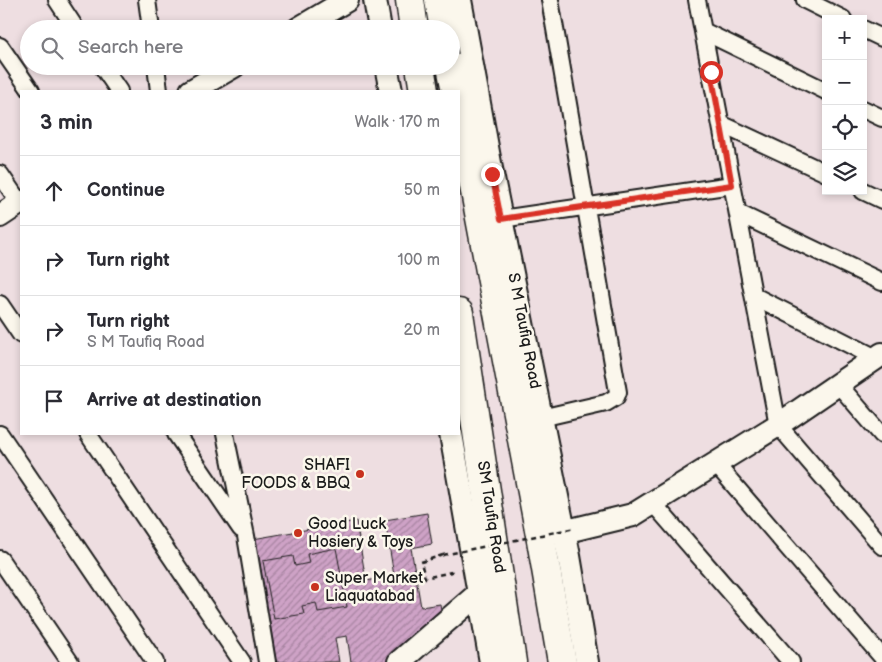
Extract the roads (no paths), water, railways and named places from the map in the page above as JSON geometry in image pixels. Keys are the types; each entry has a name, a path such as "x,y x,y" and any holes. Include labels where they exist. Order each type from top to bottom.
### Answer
{"highway":[{"path":"410,0 413,20"},
{"path":"439,0 442,20"},
{"path":"421,75 424,90"},
{"path":"453,75 456,90"},
{"path":"460,112 541,540 562,662"},
{"name":"SM Taufiq Road","path":"460,321 505,661"}],"main road":[{"path":"314,20 348,0"},
{"path":"375,0 378,20"},
{"name":"S M Taufiq Road","path":"460,0 541,418 569,530 569,556 587,662"},
{"path":"193,90 219,75"},
{"path":"388,75 391,90"},
{"path":"0,216 20,204"},
{"path":"569,530 633,515 778,425 879,356"},
{"path":"451,435 479,593 505,661"},
{"path":"399,662 479,593"}],"street":[{"path":"56,0 70,20"},
{"path":"147,0 150,20"},
{"path":"541,418 606,403 616,398 618,392 550,0"},
{"path":"697,0 778,425 882,546"},
{"path":"805,0 835,15"},
{"path":"703,31 822,89"},
{"path":"867,31 882,38"},
{"path":"0,46 30,90"},
{"path":"108,75 118,90"},
{"path":"157,75 159,90"},
{"path":"867,111 882,118"},
{"path":"721,124 822,171"},
{"path":"0,174 20,202"},
{"path":"501,219 732,185"},
{"path":"867,193 882,200"},
{"path":"738,213 882,282"},
{"path":"754,296 879,356"},
{"path":"0,304 20,334"},
{"path":"838,384 882,436"},
{"path":"0,434 155,662"},
{"path":"89,435 242,662"},
{"path":"177,435 246,536"},
{"path":"225,435 246,536 267,662"},
{"path":"715,463 882,657"},
{"path":"652,502 791,662"},
{"path":"0,559 70,662"}],"place":[{"name":"SHAFI FOODS & BBQ","path":"360,474"},
{"name":"Good Luck Hosiery & Toys","path":"298,533"},
{"name":"Super Market Liaquatabad","path":"315,587"}]}
